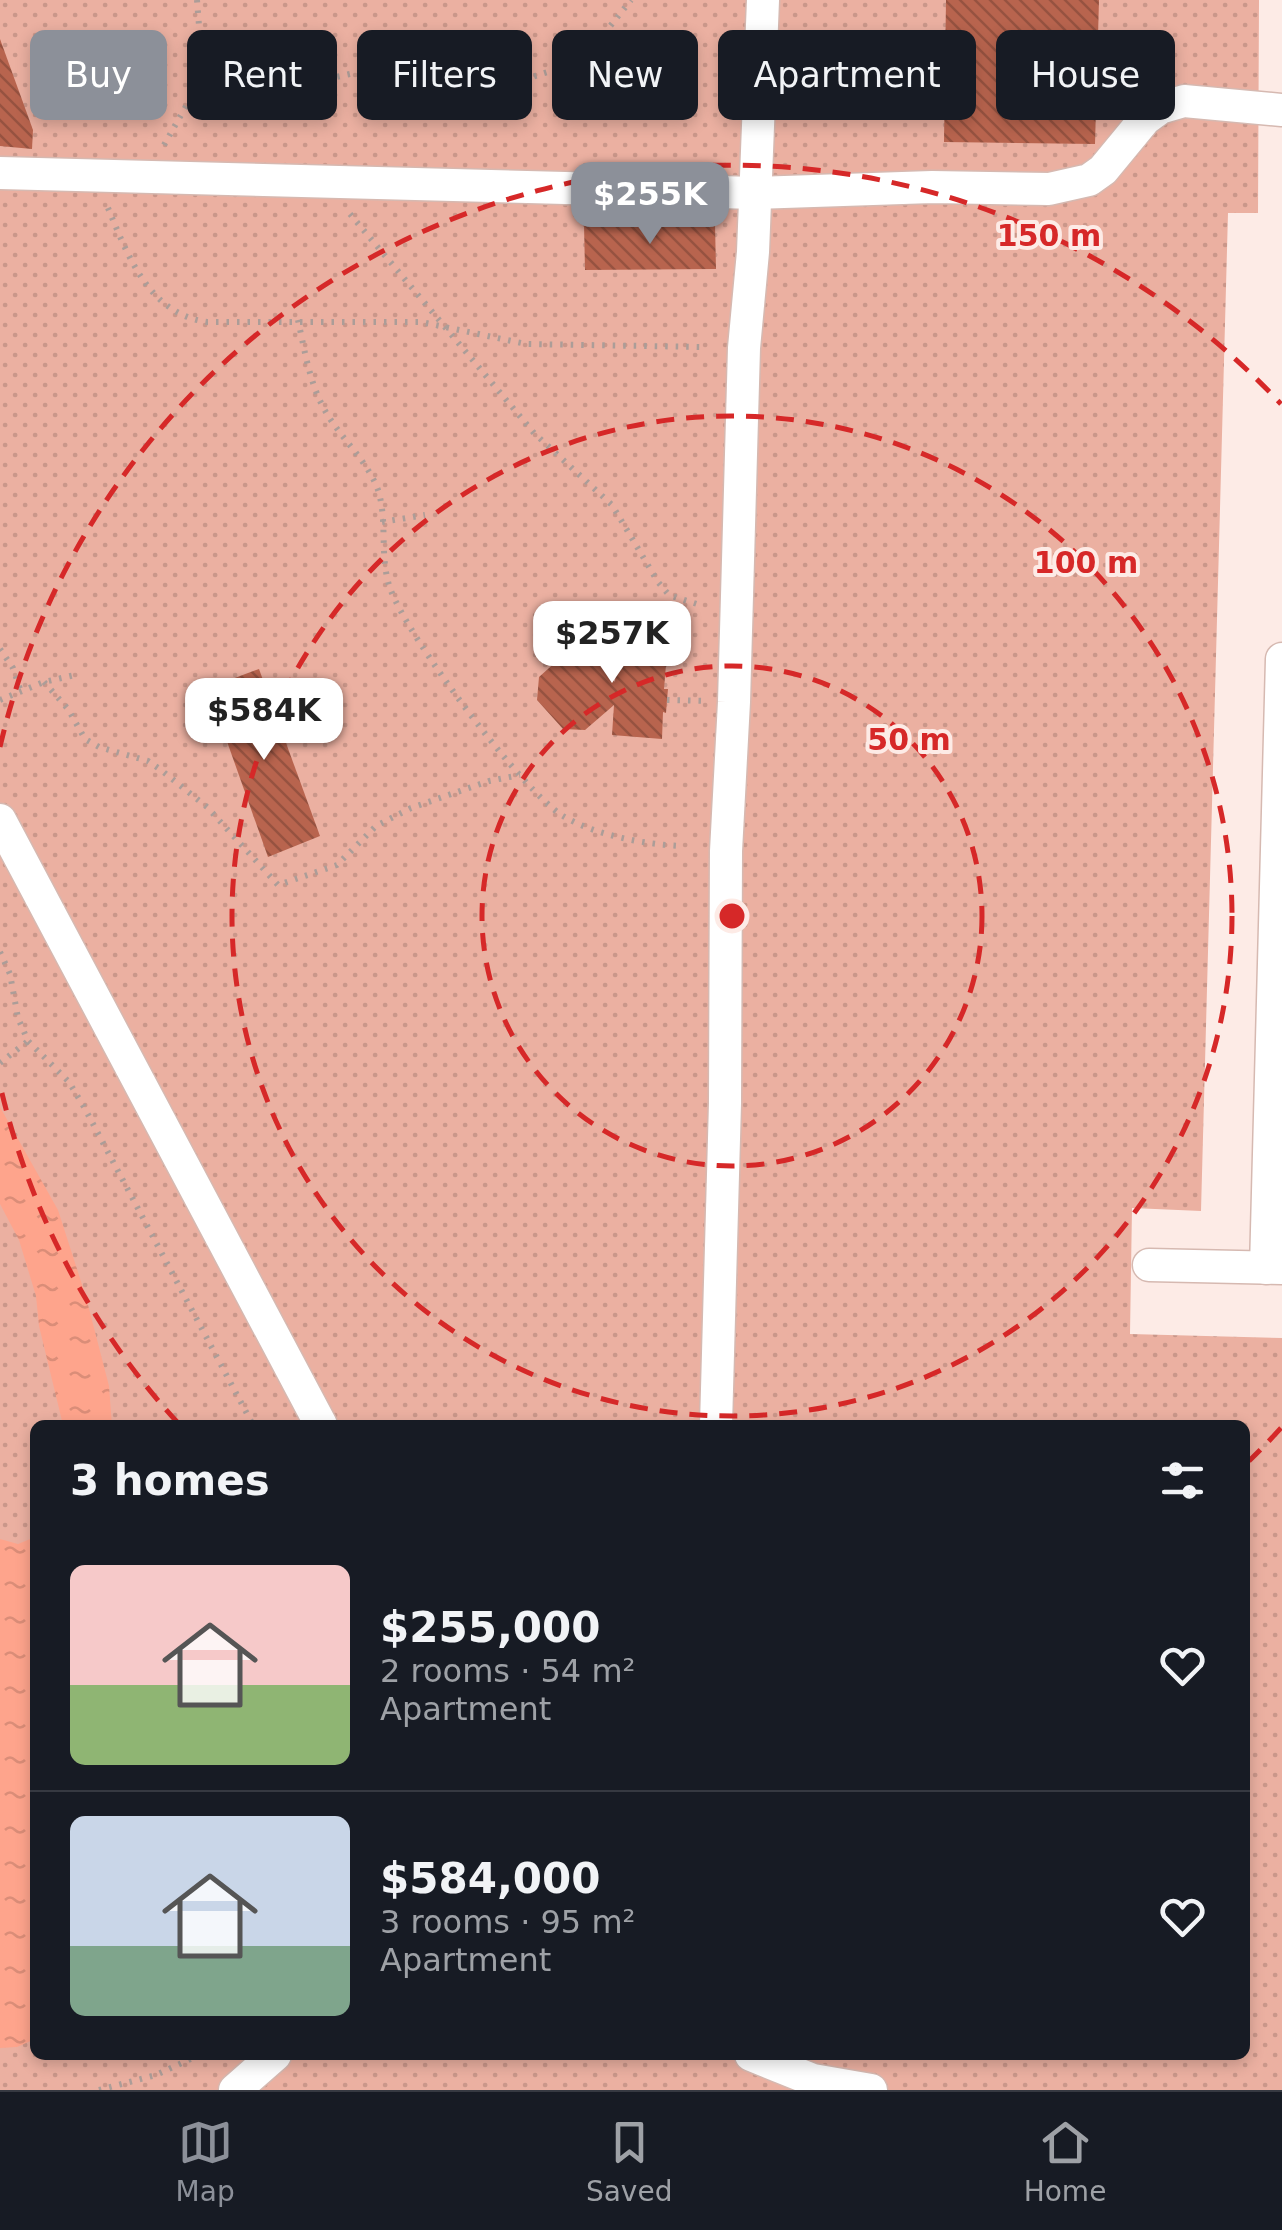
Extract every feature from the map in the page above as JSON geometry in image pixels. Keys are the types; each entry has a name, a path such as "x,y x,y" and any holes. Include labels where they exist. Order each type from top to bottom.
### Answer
{"street":[{"path":"762,30 763,0"},
{"path":"0,172 756,193 932,186 1049,189 1090,180 1104,170 1146,119 1160,108 1196,102 1282,110"},
{"path":"716,1420 725,1103 726,851 744,348 758,120"},
{"path":"1149,1265 1274,1268 1282,660"},
{"path":"0,820 317,1420"},
{"path":"235,2090 269,2060"},
{"path":"766,2060 813,2080 871,2090"}],"path":[{"path":"198,0 200,30"},
{"path":"607,30 631,0"},
{"path":"337,77 404,62 532,77 552,71"},
{"path":"157,175 158,160 187,105"},
{"path":"101,174 104,198 134,266 168,309 187,319 421,322 526,344 703,347"},
{"path":"313,180 359,224 534,432 612,505 669,595 697,604"},
{"path":"298,320 308,368 325,412 378,489 386,573 402,616 520,775 560,814 585,827 680,846"},
{"path":"382,522 425,515"},
{"path":"0,649 13,668 21,692"},
{"path":"0,700 44,682 75,675"},
{"path":"44,682 68,709 85,739 148,761 161,770 208,807 278,885 337,865 376,826 412,808 520,775"},
{"path":"0,952 28,1041 69,1082 84,1107 250,1420"},
{"path":"0,1063 28,1041"},
{"path":"99,2090 156,2075 188,2060"}],"shaded area":[{"path":"0,0 1259,0 1258,213 1228,213 1201,1211 1132,1208 1130,1334 1282,1338 1282,2090 0,2090"}],"water":[{"path":"0,1107 58,1210 109,1386 112,1420 62,1420 39,1326 36,1296 19,1240 0,1204"},
{"path":"0,1539 18,1544 30,1539 30,2041 0,2048"}],"building":[{"path":"946,0 1099,0 1098,30 996,30 996,120 1096,120 1095,144 944,142 944,120 976,120 976,30 946,30"},
{"path":"0,39 33,130 32,149 0,146"},
{"path":"584,224 715,224 716,269 585,270"},
{"path":"619,625 669,628 662,739 612,735 614,705 585,730 563,729 537,700 539,677 568,651 592,653 615,682"},
{"path":"259,669 320,836 268,857 208,688"}]}
